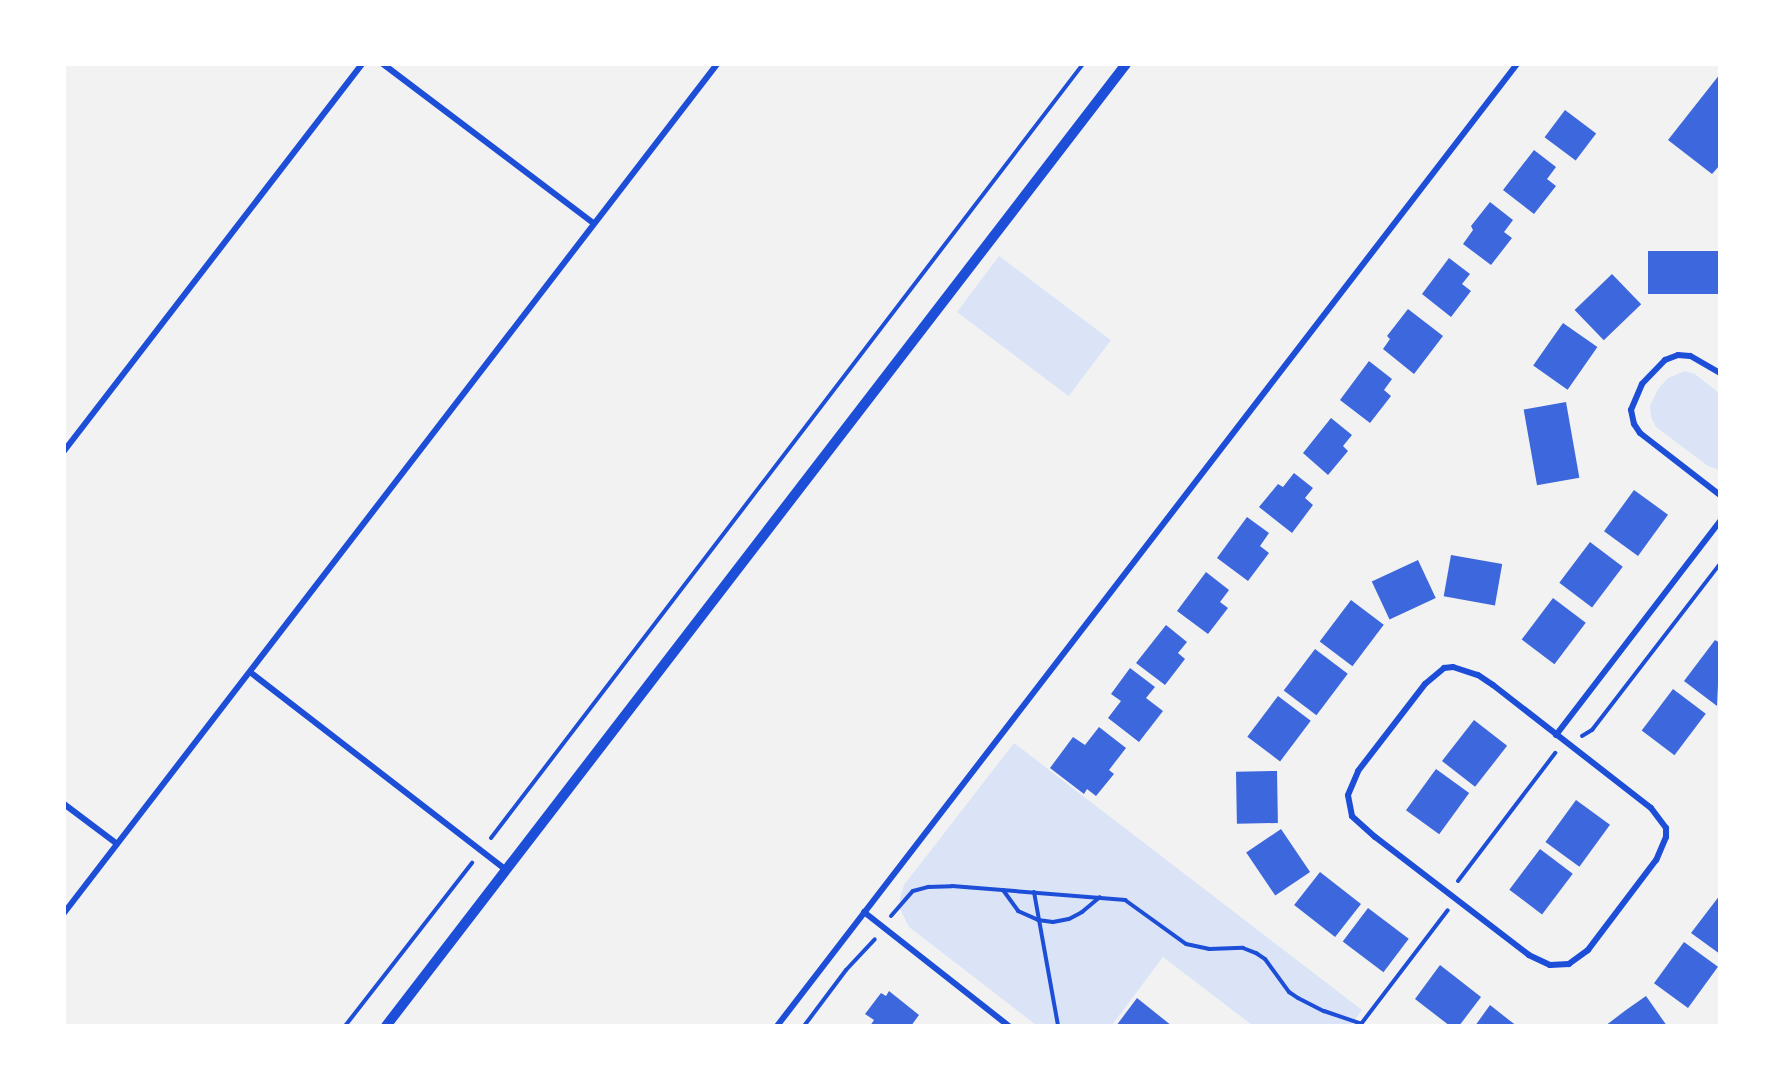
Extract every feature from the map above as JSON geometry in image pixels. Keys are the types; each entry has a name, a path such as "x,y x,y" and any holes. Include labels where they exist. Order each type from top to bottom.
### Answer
{"street":[{"path":"64,451 362,64"},
{"path":"383,64 593,223"},
{"path":"64,913 717,64"},
{"path":"386,1026 1126,64"},
{"path":"777,1026 1517,64"},
{"path":"1719,373 1690,356 1678,355 1665,360 1642,384 1631,410 1634,424 1640,433 1719,495"},
{"path":"1556,735 1719,521"},
{"path":"1453,667 1478,675 1556,735 1651,808 1666,828 1666,837 1656,860 1588,950 1569,964 1560,966 1539,961 1529,955 1358,823 1349,807 1348,795 1358,771 1425,684 1444,669 1453,667"},
{"path":"250,672 506,870"},
{"path":"64,804 117,844"},
{"path":"864,912 1009,1026"}],"path":[{"path":"497,831 1083,64"},
{"path":"1592,730 1719,564"},
{"path":"1458,880 1554,754"},
{"path":"345,1026 467,870"},
{"path":"900,904 913,891 928,887 1034,892 1125,900 1186,944 1209,949 1243,948 1256,953 1265,959 1288,992 1324,1011 1361,1025 1447,912"},
{"path":"1002,890 1018,911 1038,920 1069,919 1100,897"},
{"path":"1034,892 1058,1026"},
{"path":"804,1026 846,970 867,950"}],"shaded area":[{"path":"999,256 1111,340 1069,396 957,312"},
{"path":"1685,371 1695,374 1719,393 1719,470 1708,466 1656,427 1651,417 1650,406 1658,389 1668,378"},
{"path":"1014,743 1362,1010 1351,1025 1252,1025 1163,957 1112,1025 1036,1025 909,927 900,909 900,898 904,885"}],"building":[{"path":"1720,74 1720,165 1712,174 1668,140"},
{"path":"1565,110 1596,133 1576,161 1545,137"},
{"path":"1534,150 1556,167 1547,179 1556,186 1534,214 1503,190"},
{"path":"1490,202 1513,220 1504,232 1512,238 1491,265 1463,244 1473,230 1471,226"},
{"path":"1648,251 1720,251 1720,294 1648,294"},
{"path":"1449,258 1470,274 1462,284 1471,291 1451,317 1422,294"},
{"path":"1612,274 1641,304 1604,340 1575,310"},
{"path":"1408,309 1443,336 1414,374 1383,349 1390,339 1387,336"},
{"path":"1563,323 1597,347 1568,390 1533,366"},
{"path":"1369,361 1392,379 1384,390 1391,396 1370,423 1340,400"},
{"path":"1566,402 1579,478 1537,485 1524,409"},
{"path":"1331,418 1352,435 1343,446 1348,451 1328,475 1303,453"},
{"path":"1294,473 1313,488 1305,498 1313,505 1292,533 1259,507 1278,484 1283,487"},
{"path":"1634,490 1668,515 1638,556 1604,531"},
{"path":"1247,517 1269,533 1260,546 1269,553 1248,581 1217,558"},
{"path":"1590,542 1623,567 1592,607 1559,583"},
{"path":"1451,555 1502,564 1495,605 1444,596"},
{"path":"1418,560 1436,598 1390,620 1372,582"},
{"path":"1206,572 1229,590 1220,602 1228,608 1208,634 1177,611"},
{"path":"1553,598 1586,623 1554,664 1522,640"},
{"path":"1351,600 1384,625 1352,666 1320,642"},
{"path":"1166,625 1187,642 1178,653 1185,659 1165,685 1136,663"},
{"path":"1715,640 1720,643 1717,706 1684,681"},
{"path":"1315,649 1348,674 1316,715 1284,691"},
{"path":"1130,668 1155,687 1146,698 1163,711 1139,742 1108,718 1121,701 1111,694"},
{"path":"1673,689 1706,714 1674,755 1642,731"},
{"path":"1278,696 1311,721 1280,761 1247,737"},
{"path":"1474,720 1507,746 1475,787 1442,761"},
{"path":"1099,727 1126,748 1109,770 1114,774 1096,796 1087,789 1084,794 1050,768 1073,737 1085,745"},
{"path":"1436,769 1469,793 1439,834 1406,810"},
{"path":"1277,771 1278,823 1237,824 1236,772"},
{"path":"1576,800 1610,825 1579,867 1545,842"},
{"path":"1281,829 1310,872 1275,896 1246,852"},
{"path":"1540,849 1573,874 1542,914 1509,890"},
{"path":"1320,872 1361,904 1335,937 1294,905"},
{"path":"1720,895 1720,954 1691,933"},
{"path":"1368,908 1409,939 1383,972 1343,942"},
{"path":"1684,942 1718,967 1688,1008 1654,983"},
{"path":"1440,965 1481,997 1459,1026 1450,1026 1415,999"},
{"path":"889,991 919,1015 911,1026 870,1026 874,1020 865,1014 881,993 886,996"},
{"path":"1646,996 1667,1026 1605,1026 1626,1010"},
{"path":"1137,998 1172,1026 1116,1026"},
{"path":"1490,1005 1509,1020 1517,1026 1475,1026"}]}
